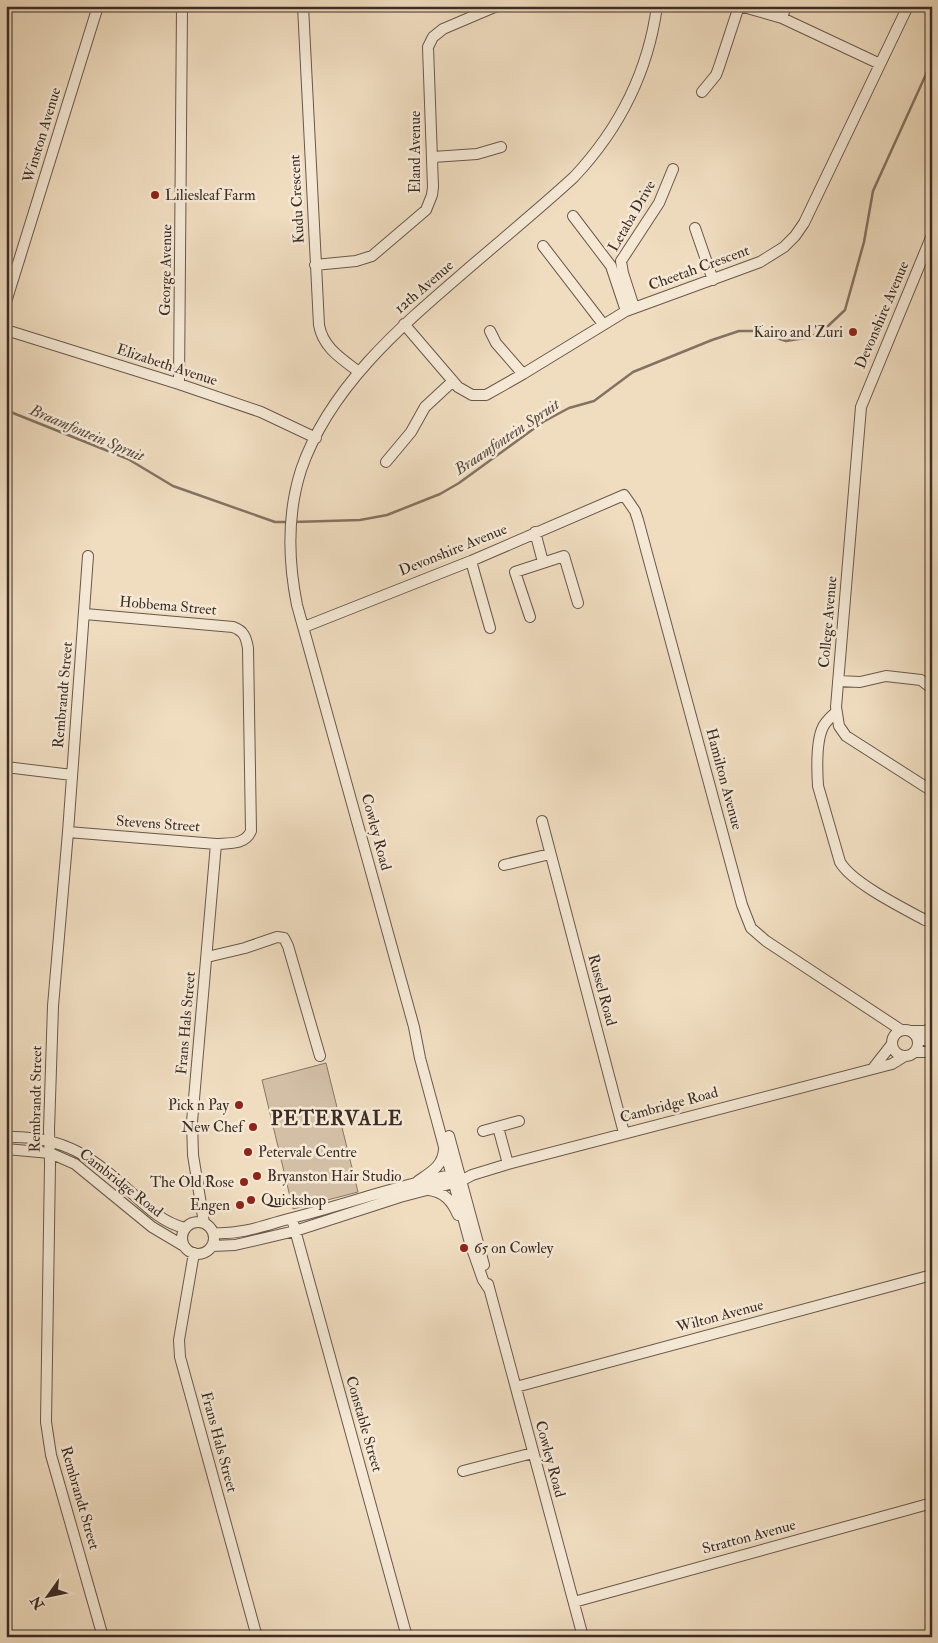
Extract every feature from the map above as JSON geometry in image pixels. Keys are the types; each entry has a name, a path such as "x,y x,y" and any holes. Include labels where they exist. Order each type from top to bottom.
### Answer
{"street":[{"name":"Winston Avenue","path":"6,302 98,6"},
{"name":"George Avenue","path":"179,384 182,6"},
{"name":"Kudu Crescent","path":"303,6 315,265 321,335 330,348 359,372"},
{"name":"Eland Avenue","path":"315,265 356,261 372,256 426,210 432,195 433,157 428,54 431,41 443,29 497,6"},
{"name":"12th Avenue","path":"304,627 296,597 290,560 290,530 300,473 316,438 336,404 376,352 404,324 546,203 594,156 628,104 650,43 656,6"},
{"path":"702,92 716,75 740,6 782,18 880,64"},
{"path":"782,18 786,6"},
{"name":"Cheetah Crescent","path":"404,324 453,381 465,392 479,396 493,392 630,309 713,280 773,255 795,236 804,222 908,6"},
{"path":"433,157 477,154 501,147"},
{"name":"Letaba Drive","path":"630,309 621,261 659,203 673,170"},
{"path":"573,216 611,266 630,309"},
{"path":"695,228 713,280"},
{"name":"Devonshire Avenue","path":"861,407 932,235"},
{"path":"543,246 603,324"},
{"name":"Elizabeth Avenue","path":"6,330 179,384 261,412 316,438"},
{"path":"490,331 496,343 523,374"},
{"path":"386,462 411,432 425,407 453,381"},
{"name":"College Avenue","path":"861,407 836,712 839,726 846,736 932,791"},
{"name":"Hamilton Avenue","path":"612,500 624,495 635,511 638,520 742,905 751,928 766,941 886,1020 910,1032 930,1039"},
{"name":"Devonshire Avenue","path":"304,627 471,561 612,500"},
{"path":"535,532 544,562"},
{"name":"Rembrandt Street","path":"88,556 85,614 53,1006 46,1422 52,1455 103,1637"},
{"path":"530,618 515,572 544,562 564,556 578,603"},
{"path":"471,561 490,628"},
{"name":"Hobbema Street","path":"85,614 233,627 245,636 248,648 251,831 245,840"},
{"name":"Cowley Road","path":"304,627 443,1140 488,1278 489,1289 583,1637"},
{"path":"838,682 860,682 886,676 921,680 930,687"},
{"path":"836,712 825,723 820,735 817,776 818,786 840,862 844,869 857,880 925,920"},
{"path":"6,767 72,775"},
{"name":"Russel Road","path":"542,821 624,1133"},
{"name":"Stevens Street","path":"68,832 216,844 235,843 245,840"},
{"name":"Frans Hals Street","path":"201,1222 202,1204 193,1155 192,1122 216,844"},
{"path":"504,865 550,854"},
{"path":"207,957 245,948 276,937 284,938 320,1056"},
{"path":"886,1020 895,1052 932,1052"},
{"path":"874,1067 896,1034 925,1031 932,1028"},
{"path":"910,1032 918,1040 913,1052"},
{"name":"Cambridge Road","path":"214,1233 236,1233 413,1184 472,1175 624,1133 874,1067 892,1064 913,1052 930,1039"},
{"name":"Cowley Road","path":"419,1046 425,1056 456,1178 470,1244 483,1280 489,1289"},
{"path":"483,1131 519,1121"},
{"path":"498,1127 508,1164"},
{"name":"Cambridge Road","path":"6,1137 50,1140 77,1150 89,1157 157,1215 176,1226 185,1228"},
{"path":"413,1184 441,1163 444,1152 443,1140"},
{"name":"Cambridge Road","path":"6,1148 50,1153 76,1164 152,1227 184,1246"},
{"name":"Cambridge Road","path":"212,1246 235,1245 295,1231 426,1190 456,1178"},
{"path":"426,1190 438,1192 448,1199 457,1212 470,1244"},
{"name":"Constable Street","path":"292,1218 407,1637"},
{"path":"201,1222 210,1227 214,1233 212,1246 204,1253 194,1253 184,1246 182,1237 185,1228 191,1223 201,1222"},
{"name":"Frans Hals Street","path":"194,1253 179,1340 180,1357 257,1637"},
{"name":"Wilton Avenue","path":"516,1387 932,1275"},
{"path":"463,1471 533,1453"},
{"name":"Stratton Avenue","path":"574,1602 932,1503"}],"shaded area":[{"path":"326,1063 358,1192 293,1209 262,1080"}],"waterway":[{"name":"Braamfontein Spruit","path":"294,522 360,520 387,515 440,494 459,483 543,422 569,408 594,401 633,372 712,340 739,331 755,331 786,341 811,337 828,326 845,310 864,242 873,191 932,61"},
{"name":"Braamfontein Spruit","path":"6,412 13,413 128,459 173,486 275,522 289,522"}],"place":[{"name":"Liliesleaf Farm","path":"155,195"},
{"name":"Kairo and Zuri","path":"853,332"},
{"name":"Pick n Pay","path":"239,1105"},
{"name":"New Chef","path":"253,1127"},
{"name":"Petervale Centre","path":"248,1152"},
{"name":"Bryanston Hair Studio","path":"257,1176"},
{"name":"The Old Rose","path":"244,1182"},
{"name":"Quickshop","path":"251,1200"},
{"name":"Engen","path":"240,1205"},
{"name":"65 on Cowley","path":"464,1248"}],"district":[{"name":"PETERVALE","path":"337,1118"}]}
